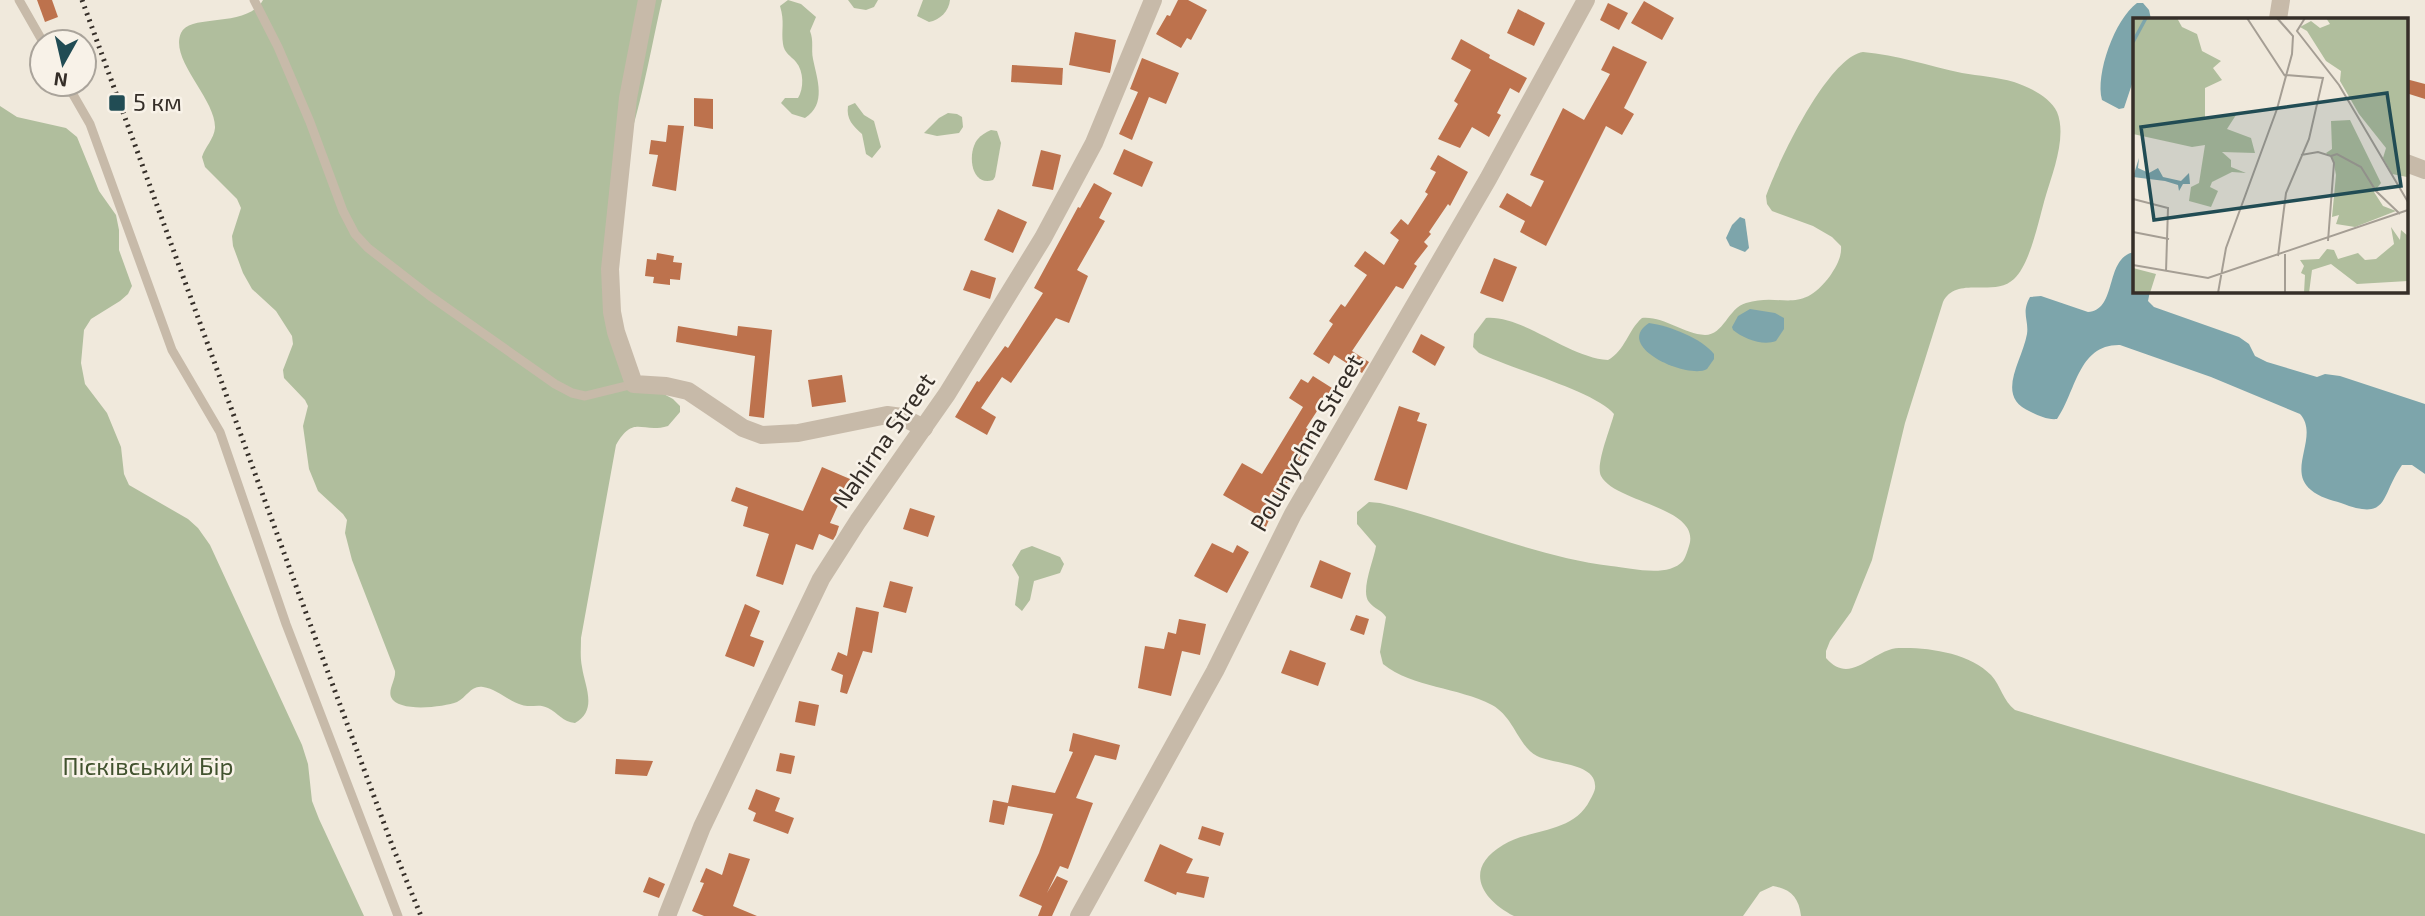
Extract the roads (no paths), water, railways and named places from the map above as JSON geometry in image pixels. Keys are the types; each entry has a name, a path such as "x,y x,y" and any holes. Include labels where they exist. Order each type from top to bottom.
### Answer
{"street":[{"path":"648,0 628,98 610,269 616,332 634,384 666,386 688,391 743,428 762,435 798,433 887,415 902,417 923,428"},
{"name":"Nahirna Street","path":"667,916 702,827 821,579 979,345 1074,182 1094,143 1153,0"},
{"name":"Polunychna Street","path":"1080,916 1215,671 1293,514 1488,179 1586,0"},
{"path":"2278,18 2281,0"},
{"path":"2408,164 2425,170"}],"lane":[{"path":"19,0 35,28"},
{"path":"254,0 278,47 310,122 346,221 368,248 470,325 572,393 585,396 634,384"},
{"path":"75,98 90,124 172,350 220,432 286,624 398,916"}],"water":[{"path":"2137,3 2143,3 2149,10 2151,18 2133,18 2133,81 2124,108 2119,109 2102,100 2101,76 2114,34"},
{"path":"1740,217 1745,219 1749,248 1745,252 1730,246 1726,238 1732,225"},
{"path":"2133,252 2133,292 2150,292 2148,301 2154,307 2239,337 2249,344 2255,356 2267,362 2317,377 2325,374 2340,376 2425,404 2425,474 2412,465 2402,465 2382,503 2376,508 2357,508 2321,496 2304,482 2302,463 2307,432 2300,414 2211,377 2120,345 2095,352 2087,361 2057,419 2040,416 2020,405 2012,388 2027,334 2026,312 2030,297 2041,296 2088,312 2097,309 2104,303 2118,264"},
{"path":"1750,309 1775,313 1784,318 1784,329 1776,341 1754,341 1733,330 1738,316"},
{"path":"1649,323 1693,338 1714,354 1714,359 1707,369 1698,371 1671,366 1657,359 1646,351 1640,342 1640,332"}],"railway":[{"path":"82,0 299,594 421,916"}],"place":[{"name":"5 км","path":"117,103"}],"park label":[{"name":"Пісківський Бір","path":"148,767"}]}
